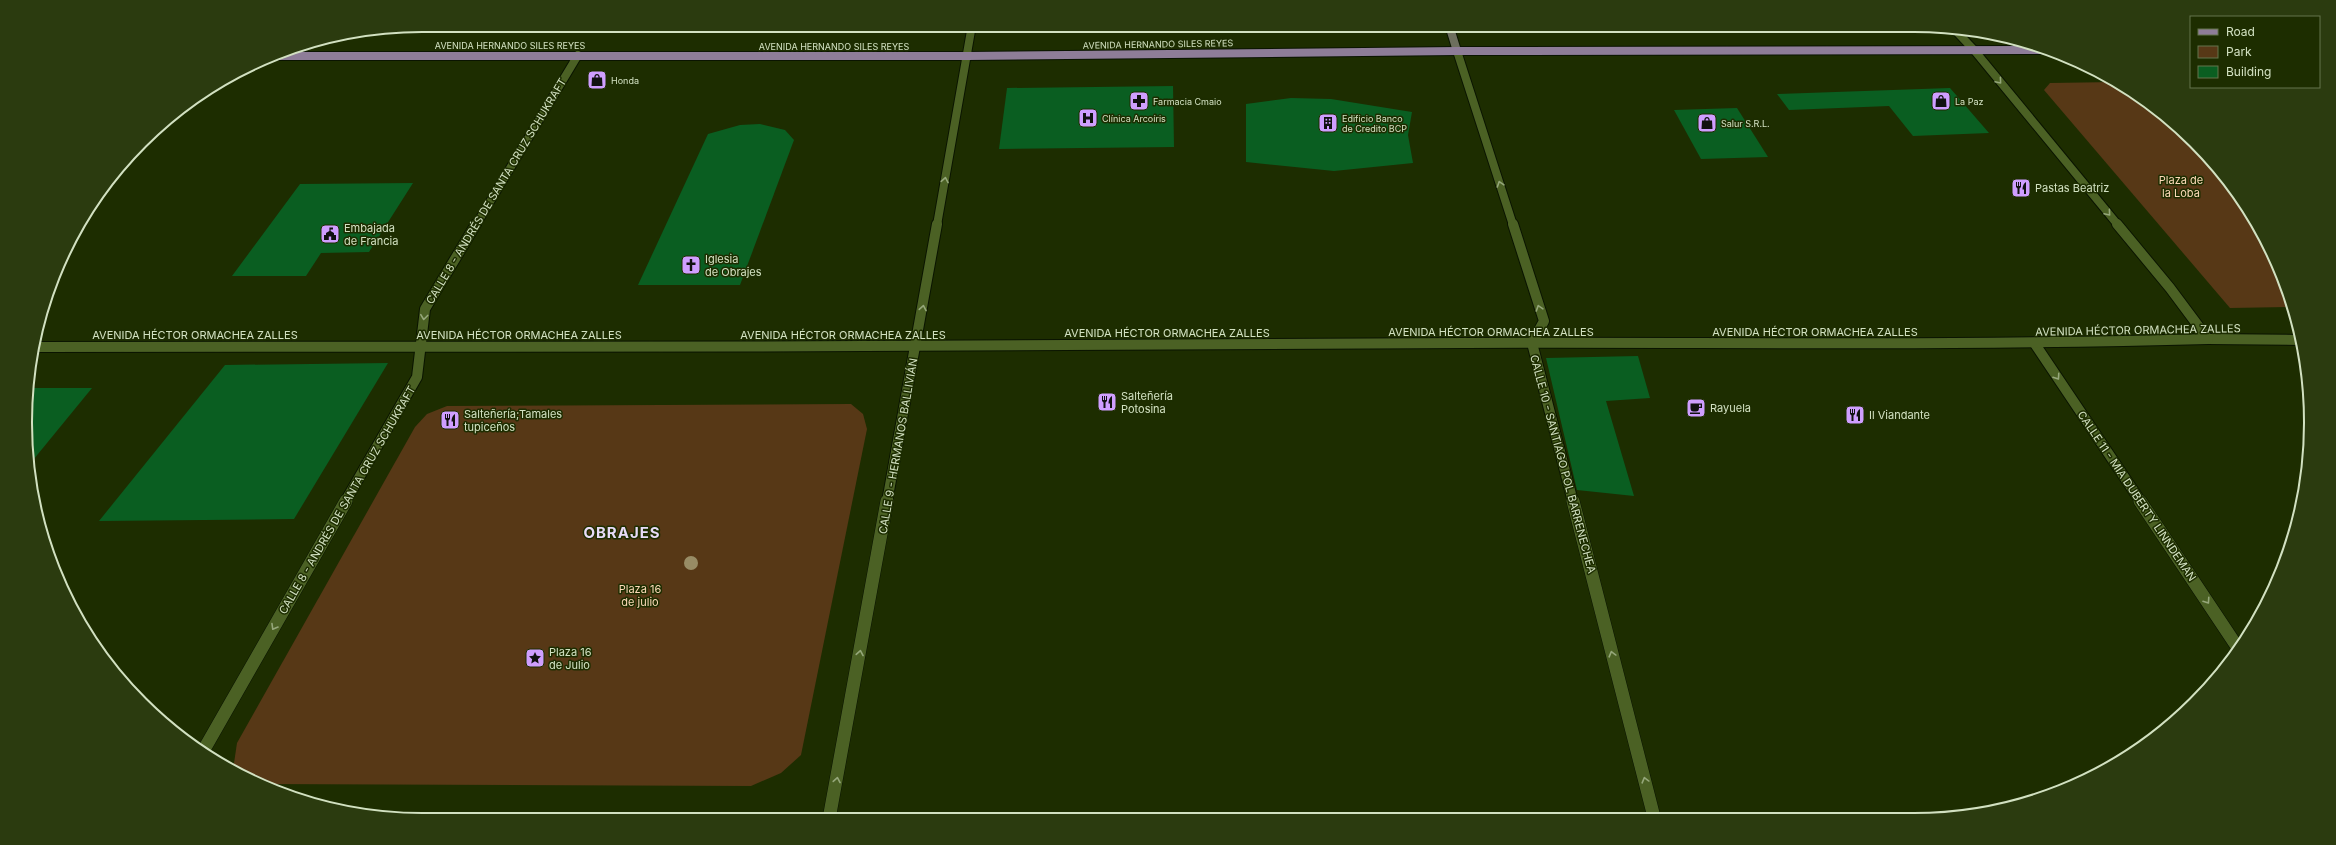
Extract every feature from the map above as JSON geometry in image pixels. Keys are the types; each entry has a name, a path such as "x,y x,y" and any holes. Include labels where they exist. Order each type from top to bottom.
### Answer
{"main road":[{"name":"CALLE 10 - SANTIAGO POL BARRENECHEA","path":"1452,32 1457,50"},
{"name":"AVENIDA HERNANDO SILES REYES","path":"289,56 578,54 967,56 1457,50 2030,50"}],"street":[{"name":"CALLE 9 - HERMANOS BALLIVIÁN","path":"831,813 916,346 971,32"},
{"path":"1959,35 1974,50 2170,288 2208,339"},
{"name":"CALLE 10 - SANTIAGO POL BARRENECHEA","path":"1457,50 1544,321 1532,343 1653,813"},
{"name":"CALLE 8 - ANDRÉS DE SANTA CRUZ SCHUKRAFT","path":"206,747 417,377 425,309 578,54"},
{"name":"AVENIDA HÉCTOR ORMACHEA ZALLES","path":"40,347 420,346 599,348 1532,343 2035,344 2208,339 2295,340"},
{"name":"CALLE 11 - MIA DUBERTY LINNDEMAN","path":"2035,344 2235,643"}],"green space":[{"name":"Plaza de la Loba","path":"2105,82 2151,113 2190,146 2223,185 2252,227 2274,273 2286,307 2230,308 2044,90 2050,83"},
{"name":"Plaza 16 de julio","path":"851,404 863,414 867,429 801,755 781,773 751,786 276,784 234,765 237,743 415,427 427,414 447,406"}],"building":[{"name":"Clínica Arcoíris","path":"1173,86 1174,147 999,149 1007,88"},
{"path":"1950,88 1989,133 1913,136 1889,106 1789,110 1777,94"},
{"name":"Edificio Banco de Credito BCP","path":"1291,98 1331,99 1412,112 1408,135 1413,163 1334,171 1246,162 1246,104"},
{"path":"1737,108 1768,157 1701,159 1674,110"},
{"path":"760,124 785,130 794,140 740,285 638,285 708,134 740,125"},
{"path":"413,183 369,252 321,253 306,276 232,276 300,184"},
{"path":"1638,356 1650,398 1606,401 1634,496 1577,490 1546,358"},
{"path":"388,363 294,519 99,521 225,365"},
{"path":"34,388 92,388 34,459 32,422"}],"place":[{"name":"Honda","path":"597,80"},
{"name":"Farmacia Cmaio","path":"1139,101"},
{"name":"La Paz","path":"1941,101"},
{"name":"Clínica Arcoíris","path":"1088,118"},
{"name":"Edificio Banco de Credito BCP","path":"1328,123"},
{"name":"Salur S.R.L.","path":"1707,123"},
{"name":"Pastas Beatriz","path":"2021,188"},
{"name":"Embajada de Francia","path":"330,234"},
{"name":"Iglesia de Obrajes","path":"691,265"},
{"name":"Salteñería Potosina","path":"1107,402"},
{"name":"Rayuela","path":"1696,408"},
{"name":"Il Viandante","path":"1855,415"},
{"name":"Salteñería;Tamales tupiceños","path":"450,420"},
{"name":"Plaza 16 de Julio","path":"535,658"}],"district":[{"name":"OBRAJES","path":"622,532"}]}
